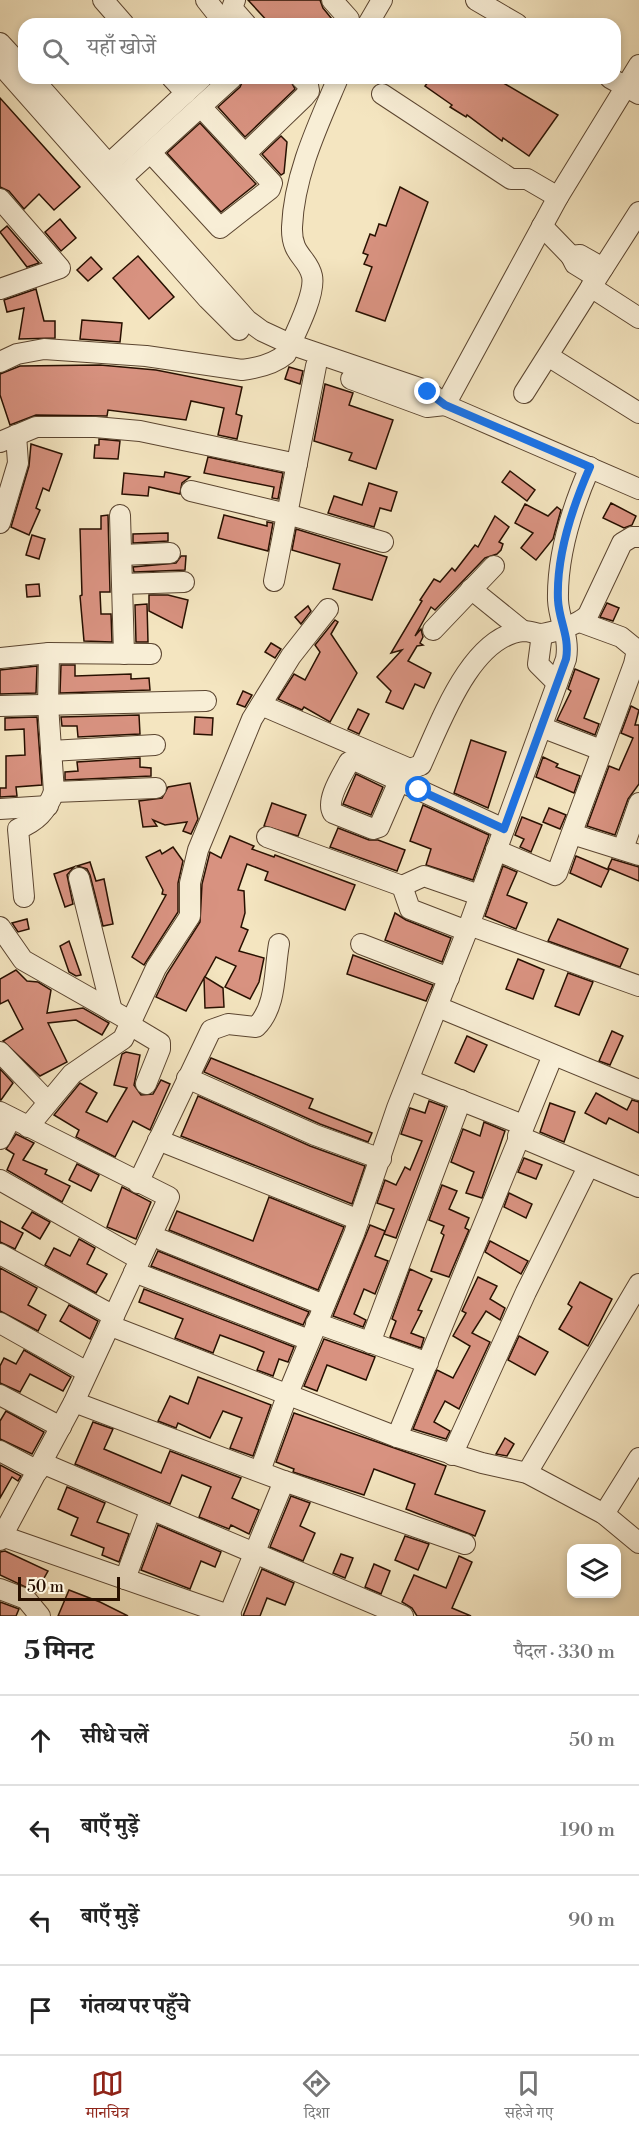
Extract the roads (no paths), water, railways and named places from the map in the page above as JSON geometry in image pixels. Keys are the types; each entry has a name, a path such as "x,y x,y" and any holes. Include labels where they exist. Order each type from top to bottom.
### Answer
{"street":[{"path":"103,0 119,18"},
{"path":"235,0 232,8 241,18"},
{"path":"333,0 347,18"},
{"path":"372,18 382,0"},
{"path":"476,0 507,18"},
{"path":"209,1 221,18"},
{"path":"0,43 18,62"},
{"path":"0,64 18,82"},
{"path":"445,405 558,197 624,86 639,65"},
{"path":"21,84 110,171"},
{"path":"37,84 110,171 230,322 259,343 288,349 428,392 445,405 639,489"},
{"path":"178,84 186,93"},
{"path":"110,171 196,84"},
{"path":"110,171 151,153 226,84"},
{"path":"245,154 304,97 309,91 307,84"},
{"path":"0,362 17,354 44,349 146,356 242,370 255,369 280,360 288,349 311,293 312,276 292,243 292,224 302,170 336,84"},
{"path":"382,94 511,180 528,179 558,197"},
{"path":"151,153 220,228 272,186 201,107"},
{"path":"0,199 60,268 4,282"},
{"path":"524,393 596,277 636,223"},
{"path":"542,226 571,256 575,264 596,277 639,318"},
{"path":"288,349 316,366 427,407 445,405"},
{"path":"548,356 639,414"},
{"path":"274,581 316,366"},
{"path":"0,523 18,463 8,439 36,427 95,427 129,430 297,464"},
{"path":"496,850 556,875 634,664 637,650 621,637 572,624 558,603 564,552 573,507 590,467"},
{"path":"191,491 287,514 383,542"},
{"path":"120,515 124,654"},
{"path":"261,705 410,769 416,769 421,765 447,707 481,654 500,639 572,624 588,615 622,543 626,539 639,537"},
{"path":"122,555 170,553"},
{"path":"433,630 494,566"},
{"path":"122,584 184,582"},
{"path":"471,589 532,632 538,664 557,683"},
{"path":"0,1139 13,1119 47,1101 72,1074 123,1039 156,968 190,916 190,883 198,850 220,793 261,705 291,656 328,609"},
{"path":"260,1471 287,1396 359,1220 409,1080 468,928 557,683 572,624"},
{"path":"24,897 18,829 32,823 51,799 49,653"},
{"path":"0,658 49,653 151,654"},
{"path":"0,706 206,701"},
{"path":"541,727 601,750"},
{"path":"51,751 155,746"},
{"path":"399,781 504,829"},
{"path":"0,809 51,799 156,788"},
{"path":"572,834 631,852 639,803"},
{"path":"267,837 402,886 424,876 479,895"},
{"path":"79,878 112,1011"},
{"path":"402,886 410,909 639,986"},
{"path":"0,927 23,960 112,1011 159,1043 160,1049 146,1084"},
{"path":"138,1184 211,1030 228,1024 256,1027 266,1015 275,979 279,944"},
{"path":"361,944 449,978"},
{"path":"438,1007 639,1090"},
{"path":"0,1052 47,1101"},
{"path":"398,1437 520,1130 553,1055"},
{"path":"187,1078 315,1135 381,1159"},
{"path":"409,1080 461,1100 588,1167 639,1187"},
{"path":"370,1342 461,1100"},
{"path":"13,1119 138,1184 169,1197 74,1402 40,1467 6,1514 1,1538 230,1616 253,1552 284,1481"},
{"path":"158,1140 359,1220"},
{"path":"452,1455 526,1292 588,1167"},
{"path":"0,1180 136,1265 317,1323 428,1364"},
{"path":"162,1240 317,1323"},
{"path":"0,1254 112,1321 287,1396 452,1455 526,1473 604,1514 639,1543"},
{"path":"526,1473 634,1308 639,1284"},
{"path":"0,1323 87,1372"},
{"path":"0,1395 61,1427"},
{"path":"74,1402 284,1481 465,1544"},
{"path":"0,1451 253,1552 403,1616"},
{"path":"604,1514 639,1458"},
{"path":"125,1579 150,1511"},
{"path":"0,1589 26,1599 38,1615"}]}
